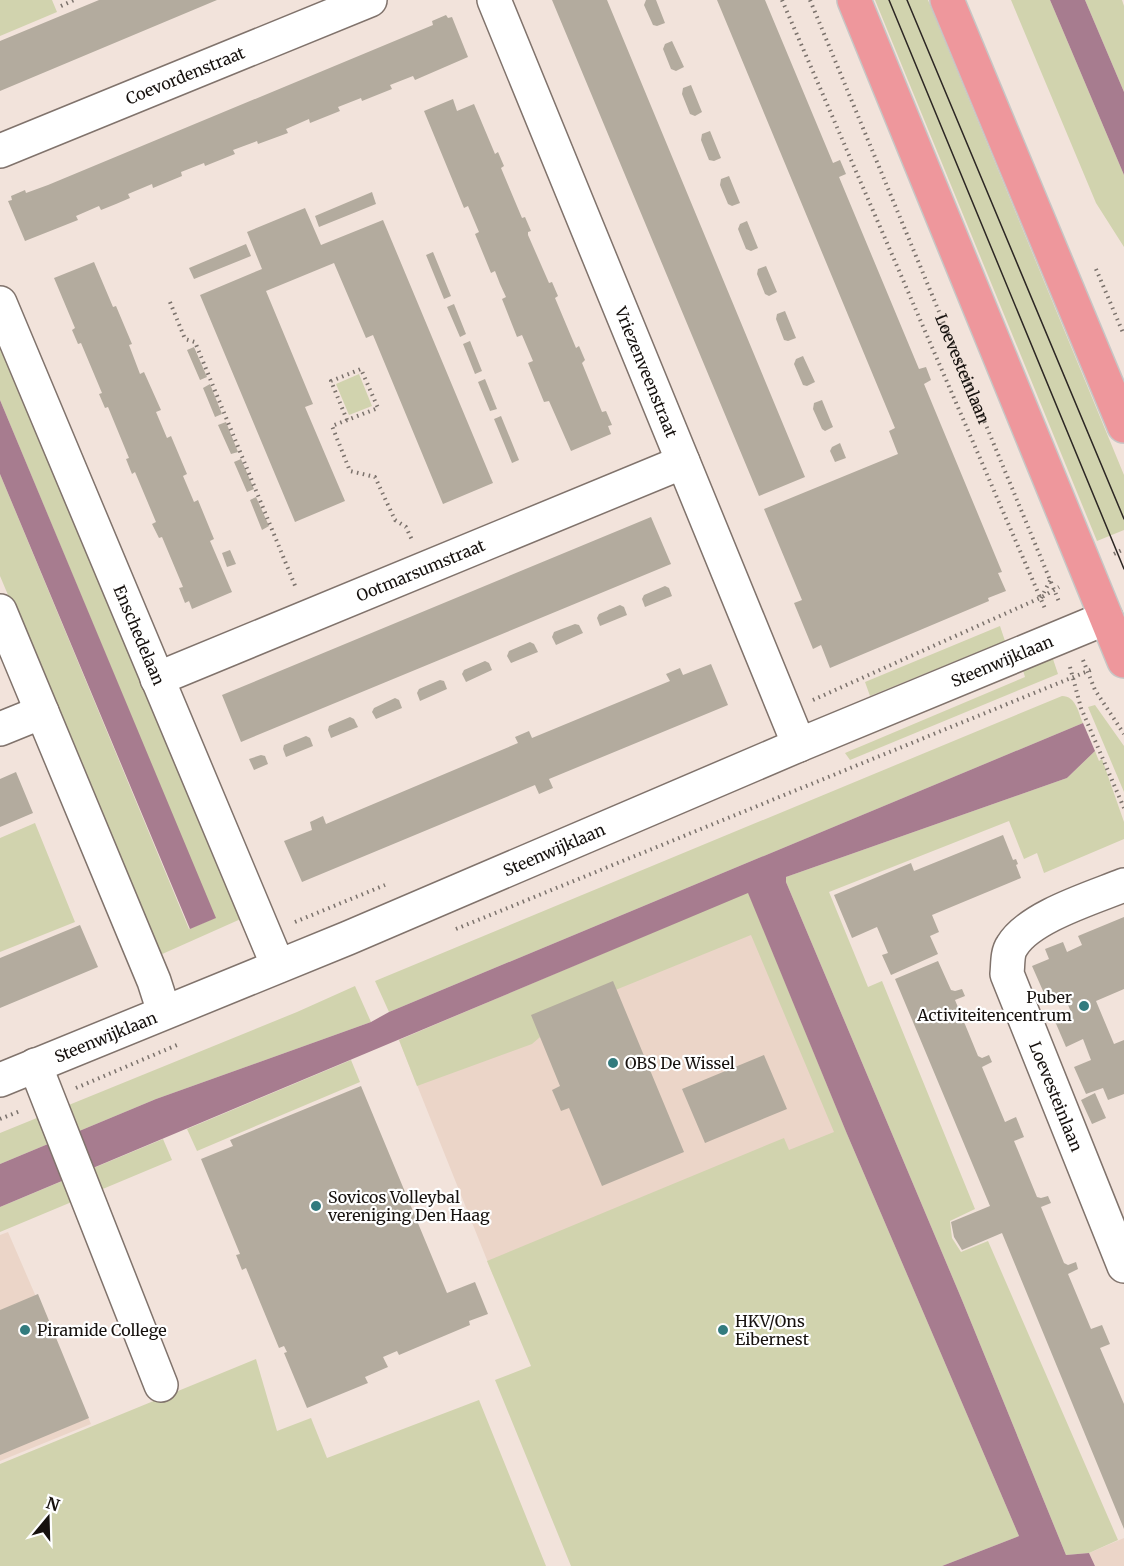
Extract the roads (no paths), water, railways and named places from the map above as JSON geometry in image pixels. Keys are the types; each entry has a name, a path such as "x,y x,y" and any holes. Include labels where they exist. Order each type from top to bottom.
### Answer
{"main road":[{"path":"854,0 1124,661"},
{"path":"947,0 1124,426"}],"street":[{"name":"Coevordenstraat","path":"0,151 370,0"},
{"name":"Vriezenveenstraat","path":"494,0 799,745"},
{"name":"Enschedelaan","path":"0,303 278,966"},
{"name":"Ootmarsumstraat","path":"157,679 683,462"},
{"path":"0,611 154,981 164,1012"},
{"name":"Steenwijklaan","path":"0,1080 359,933 799,745 1106,618"},
{"path":"0,729 42,712"},
{"name":"Loevesteinlaan","path":"1124,885 1041,920 1022,933 1010,949 1007,974 1124,1266"},
{"path":"36,1065 161,1385"}],"tram line":[{"path":"889,0 1124,569"},
{"path":"907,0 1124,519"}],"place":[{"name":"Puber Activiteitencentrum","path":"1084,1006"},
{"name":"OBS De Wissel","path":"613,1063"},
{"name":"Sovicos Volleybal vereniging Den Haag","path":"316,1206"},
{"name":"Piramide College","path":"25,1330"},
{"name":"HKV/Ons Eibernest","path":"723,1330"}]}
